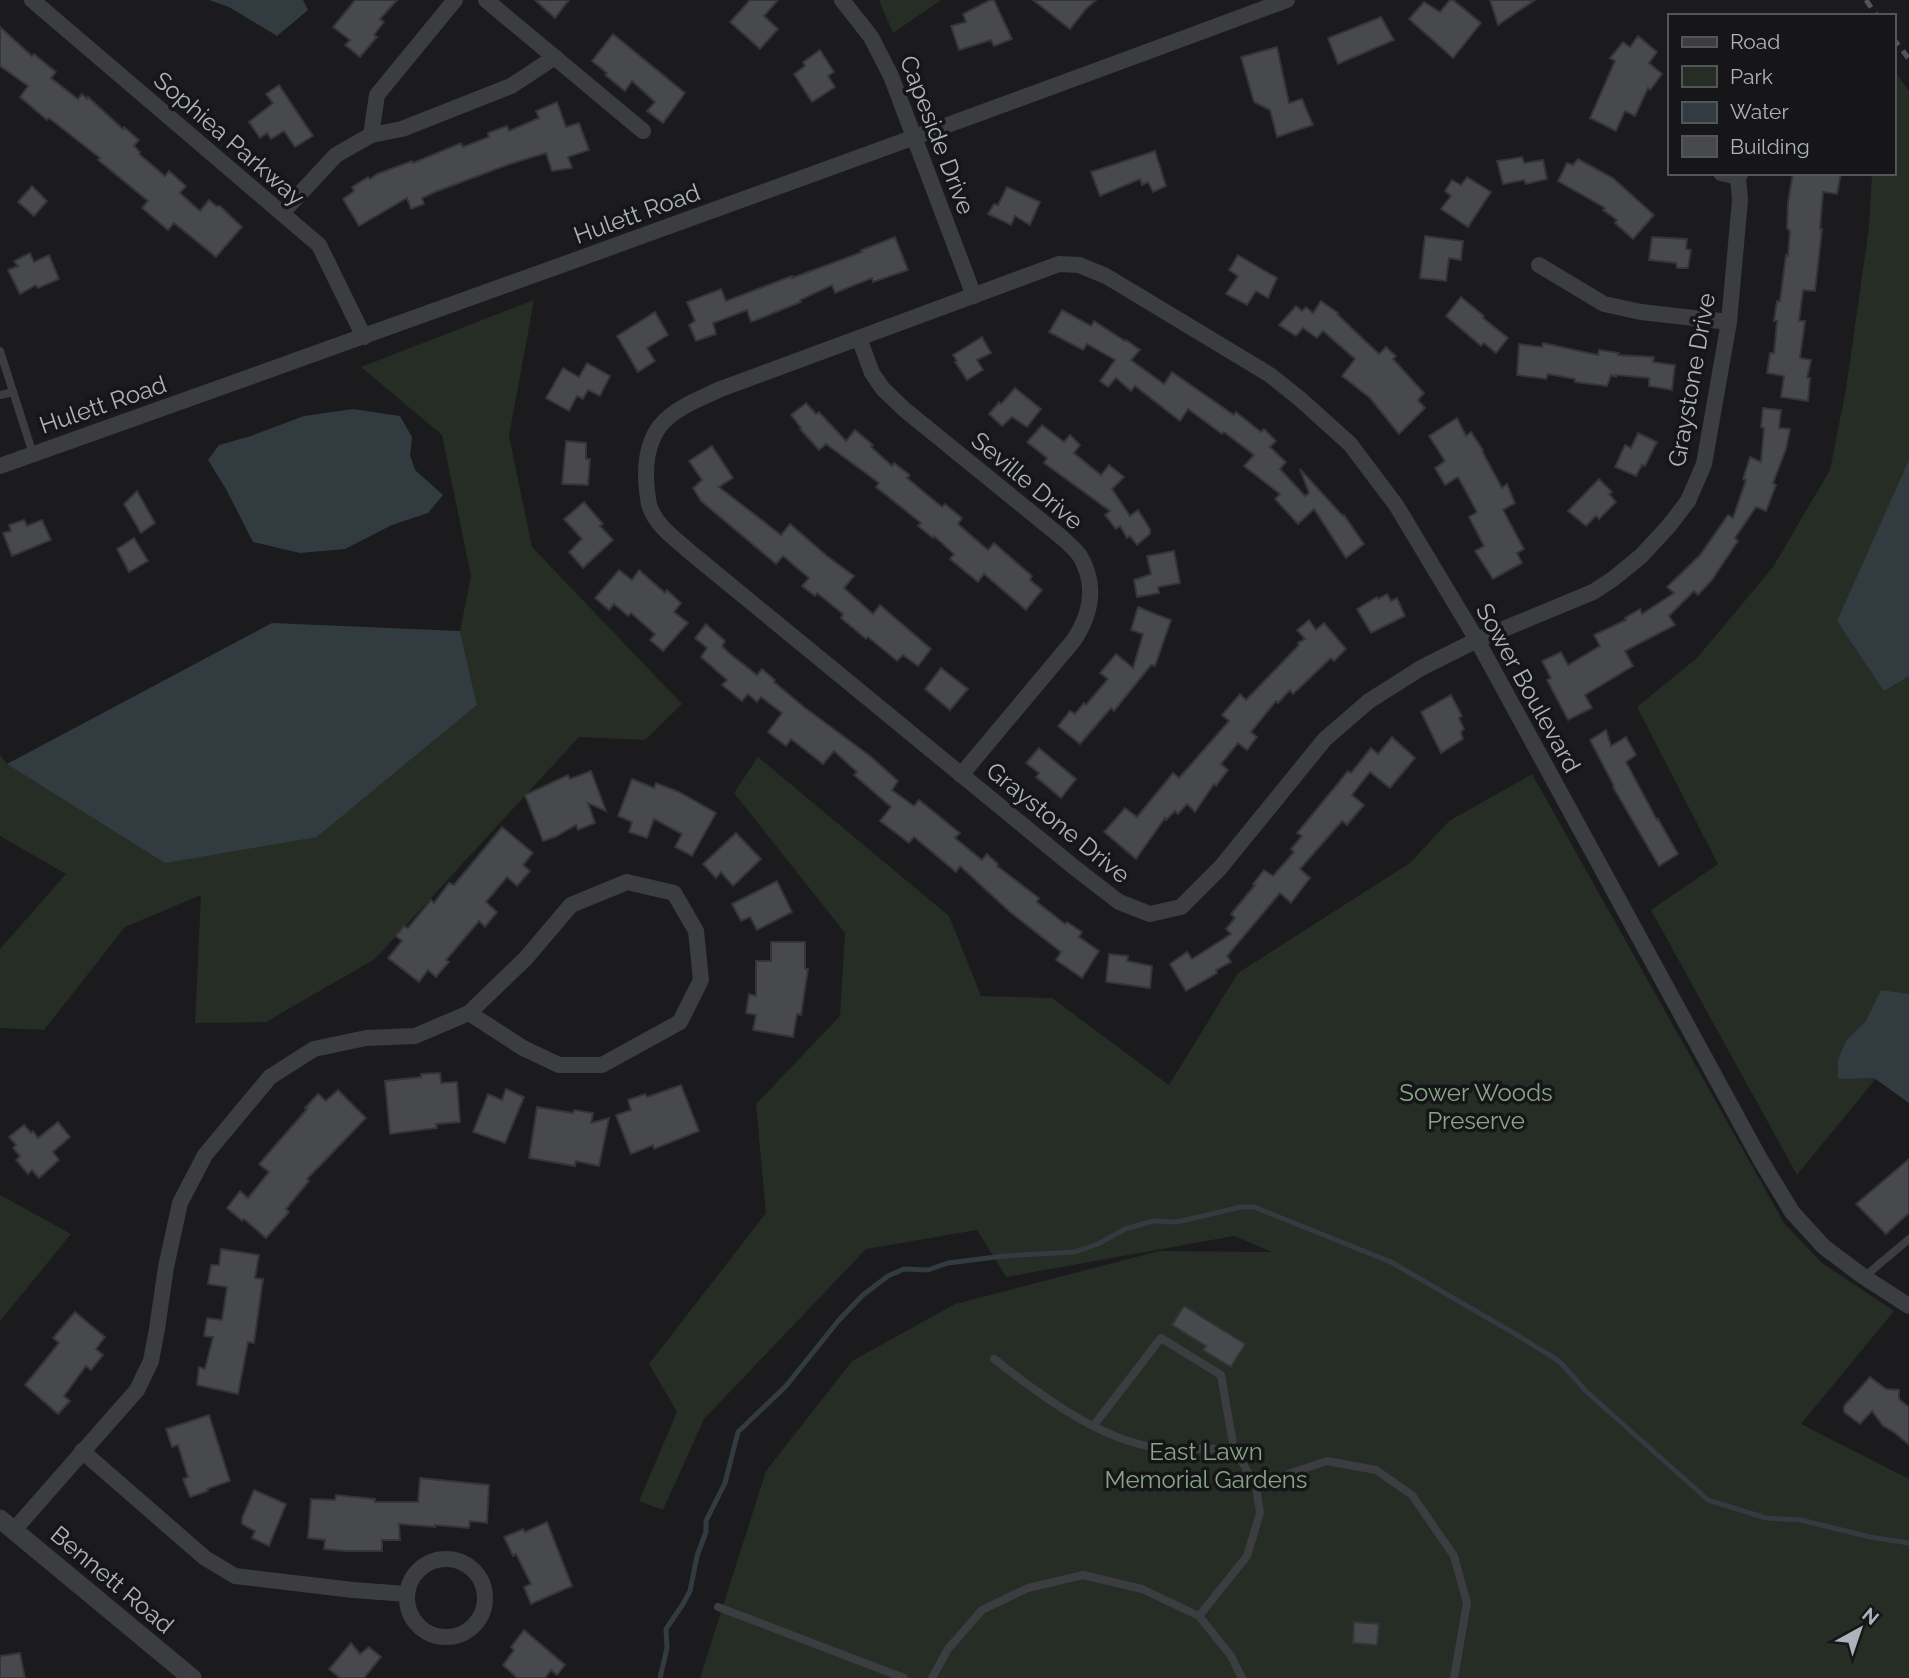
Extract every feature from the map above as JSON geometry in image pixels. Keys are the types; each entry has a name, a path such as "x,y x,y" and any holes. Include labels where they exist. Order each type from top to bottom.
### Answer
{"street":[{"name":"Sophiea Parkway","path":"32,0 319,245 364,337"},
{"path":"371,135 377,95 455,0"},
{"path":"486,0 643,131"},
{"name":"Capeside Drive","path":"842,0 861,22 882,56 974,296"},
{"name":"Hulett Road","path":"0,466 915,138 1287,0"},
{"path":"282,214 336,155 371,135 402,129 511,86 555,57"},
{"name":"Graystone Drive","path":"974,296 718,390 668,416 655,432 647,453 646,482 650,508 661,526 690,552 1075,869 1119,902 1150,915 1181,907 1220,868 1325,739 1368,701 1421,668 1476,640 1593,592 1641,556 1668,527 1688,501 1704,464 1729,322 1740,175"},
{"name":"Sower Boulevard","path":"974,296 1059,264 1079,265 1106,276 1270,375 1350,444 1396,505 1476,640 1792,1212 1824,1247 1909,1306"},
{"path":"1539,265 1604,304 1641,312 1729,322"},
{"name":"Seville Drive","path":"859,338 872,373 883,389 1060,536 1079,555 1091,590 1085,623 1074,640 961,775"},
{"path":"7,1524 82,1451 137,1390 151,1361 166,1267 180,1203 205,1155 270,1077 314,1049 366,1038 415,1036 469,1013 526,958 570,905 627,881 674,893 696,930 701,980 680,1022 602,1065 559,1065 523,1048 469,1013"},
{"path":"82,1451 205,1558 235,1576 407,1594"},
{"name":"Bennett Road","path":"7,1524 192,1678"},
{"path":"452,1559 475,1571 483,1582 485,1609 479,1622 469,1631 456,1637 442,1638 430,1635 412,1618 407,1594 410,1581 428,1563 452,1559"}],"lane":[{"path":"0,351 33,454"},
{"path":"0,396 13,391"},
{"path":"1864,1277 1909,1239"},
{"path":"1094,1425 1161,1338 1221,1375 1234,1449 1255,1485 1260,1513 1247,1556 1199,1616"},
{"path":"994,1359 1045,1398 1112,1436 1153,1447 1234,1449"},
{"path":"1255,1485 1327,1461 1376,1469 1412,1495 1454,1556 1466,1603 1454,1678"},
{"path":"932,1678 948,1649 982,1610 1028,1588 1083,1575 1142,1589 1199,1616 1231,1656 1242,1678"},
{"path":"718,1607 904,1678"}],"green space":[{"path":"879,0 941,0 893,33"},
{"path":"1895,72 1909,91 1909,1038 1797,1175 1651,910 1718,864 1637,707 1697,658 1773,567 1830,470 1846,389 1869,227 1872,175 1895,175"},
{"path":"534,300 509,436 532,547 682,704 645,740 579,737 375,959 266,1022 195,1023 201,895 125,927 44,1030 0,1028 0,949 66,874 0,836 0,755 7,764 317,837 477,705 460,631 471,576 442,435 361,367"},
{"path":"758,757 949,916 981,996 1052,998 1169,1085 1238,973 1410,863 1449,821 1532,774 1784,1223 1822,1263 1894,1311 1801,1424 1909,1479 1909,1678 700,1678 766,1471 852,1361 955,1304 1159,1251 1272,1252 1234,1236 1006,1277 977,1230 866,1249 704,1419 663,1510 639,1501 677,1412 649,1364 766,1213 756,1104 840,1016 845,933 734,793"},
{"path":"0,1195 71,1234 0,1321"}],"water":[{"path":"209,0 303,0 308,10 277,36 229,7"},
{"path":"353,409 400,416 412,437 410,455 415,470 443,495 428,513 392,525 345,549 300,553 253,542 208,460 219,445 304,416"},
{"path":"1909,460 1909,676 1884,691 1837,621"},
{"path":"272,623 460,631 477,705 317,837 165,863 7,764"},
{"path":"1881,990 1909,994 1909,1103 1874,1078 1838,1079 1838,1060 1846,1041 1866,1021"}],"building":[{"path":"355,0 397,0 380,19 384,22 374,35 377,37 360,57 345,45 350,40 333,27"},
{"path":"535,0 569,0 555,18"},
{"path":"750,0 778,0 764,16 778,29 760,49 730,22"},
{"path":"994,0 1012,39 994,46 991,40 959,50 951,26 966,22 963,14"},
{"path":"1033,0 1096,0 1070,29"},
{"path":"1450,0 1481,23 1453,58 1409,19 1424,2 1440,12"},
{"path":"1490,0 1535,0 1498,25"},
{"path":"1381,17 1394,40 1338,64 1328,38"},
{"path":"0,27 32,56 34,54 56,72 51,78 78,99 82,94 87,99 88,97 139,140 134,146 139,154 165,176 169,171 186,186 180,193 200,211 209,200 220,206 242,227 216,257 174,223 168,230 142,208 148,201 98,160 100,158 20,97 28,86 0,66"},
{"path":"613,34 685,93 663,123 647,111 655,102 632,81 625,91 592,61"},
{"path":"1638,36 1657,52 1649,63 1662,74 1650,90 1648,88 1635,116 1625,111 1616,131 1590,118 1615,61 1610,58 1623,42 1630,47"},
{"path":"1277,47 1289,103 1302,99 1313,125 1277,137 1270,110 1254,102 1241,57"},
{"path":"820,50 834,72 828,76 835,87 812,102 794,74 805,66 803,62"},
{"path":"279,85 313,136 295,147 284,131 271,139 267,133 260,138 249,122 273,103 266,94"},
{"path":"557,102 566,127 579,123 589,150 568,157 572,168 552,171 546,153 435,192 422,198 424,204 411,209 407,198 359,226 343,199 354,191 352,187 368,177 370,179 461,143 463,147 489,137 488,133 507,126 509,131 539,118 536,111"},
{"path":"1155,151 1166,186 1153,192 1148,182 1142,185 1140,179 1100,196 1091,172"},
{"path":"1522,157 1524,163 1543,160 1547,179 1526,184 1524,180 1503,184 1497,161"},
{"path":"1578,159 1613,178 1654,215 1633,239 1615,223 1617,220 1603,210 1605,208 1558,181 1567,163 1573,165"},
{"path":"1793,175 1841,175 1837,194 1823,192 1815,291 1803,290 1799,321 1805,321 1800,358 1811,360 1807,378 1810,378 1808,401 1781,397 1784,376 1767,373 1770,353 1774,353 1777,321 1774,321 1777,301 1780,301 1786,255 1788,256 1788,202"},
{"path":"1467,177 1491,192 1468,227 1441,209 1451,196 1445,191 1452,180 1461,185"},
{"path":"32,186 47,201 34,216 18,202"},
{"path":"1007,187 1040,202 1030,225 1015,216 1011,225 988,214 994,204 998,205"},
{"path":"1425,236 1463,241 1461,260 1449,258 1446,281 1420,278"},
{"path":"895,237 908,270 873,282 872,278 835,293 832,285 800,300 801,302 751,322 747,310 713,323 716,334 696,341 689,325 695,321 687,302 721,289 726,301 862,252 861,250"},
{"path":"1652,237 1687,239 1686,249 1691,250 1688,268 1677,268 1676,263 1649,260"},
{"path":"30,253 34,262 49,255 59,279 38,288 36,285 20,294 8,270 18,266 14,261"},
{"path":"1238,255 1277,278 1268,298 1256,291 1247,305 1226,294 1238,276 1229,270"},
{"path":"1461,297 1508,338 1496,353 1484,343 1481,346 1446,316"},
{"path":"1321,301 1338,313 1379,354 1386,347 1396,356 1393,359 1424,393 1418,400 1425,408 1399,434 1370,398 1342,376 1355,359 1323,331 1317,338 1303,328 1296,336 1279,325 1296,306 1302,311 1306,307 1313,313"},
{"path":"1062,310 1091,326 1094,321 1140,350 1131,360 1164,384 1172,372 1234,415 1236,412 1261,432 1264,429 1276,441 1270,447 1286,462 1280,469 1305,496 1309,493 1300,469 1344,515 1364,544 1346,558 1314,509 1298,524 1275,499 1280,494 1244,466 1254,455 1188,409 1180,421 1135,386 1131,391 1116,378 1108,387 1100,381 1115,360 1087,344 1083,350 1049,332"},
{"path":"655,312 668,335 647,348 655,361 638,372 617,336"},
{"path":"982,337 991,353 977,360 983,370 967,380 953,355"},
{"path":"1543,343 1598,355 1599,350 1619,353 1618,355 1654,357 1653,362 1675,365 1672,390 1649,386 1649,378 1611,375 1607,386 1575,382 1575,379 1548,374 1546,379 1517,375 1519,344 1542,347"},
{"path":"587,363 610,376 600,396 588,390 583,399 577,396 569,411 546,398 563,368 579,377"},
{"path":"1015,388 1041,409 1027,427 1012,417 1002,426 989,414"},
{"path":"806,403 816,414 819,412 846,441 855,430 892,466 894,463 910,475 907,478 942,507 945,504 962,518 958,524 988,550 994,543 1032,576 1030,580 1042,590 1026,610 984,574 978,582 950,559 954,554 918,526 921,523 876,487 879,483 826,444 819,450 791,415"},
{"path":"1763,408 1781,410 1779,428 1790,429 1786,449 1773,483 1776,485 1766,511 1756,507 1735,538 1738,541 1712,580 1698,595 1694,591 1669,616 1675,625 1625,651 1633,666 1585,695 1592,708 1568,720 1547,680 1551,678 1542,661 1561,652 1568,665 1600,646 1594,635 1626,620 1625,618 1640,609 1642,614 1674,593 1667,587 1700,555 1728,515 1733,518 1746,480 1743,479 1750,457 1761,462"},
{"path":"1457,418 1466,436 1471,432 1483,450 1502,488 1507,484 1515,503 1503,510 1524,549 1517,553 1522,563 1493,579 1475,551 1484,546 1469,517 1477,512 1458,477 1445,485 1435,468 1445,461 1429,436"},
{"path":"1042,425 1064,442 1070,435 1080,445 1074,453 1101,475 1109,465 1124,477 1112,489 1130,516 1138,510 1150,529 1150,534 1137,545 1130,536 1127,538 1120,526 1116,529 1105,515 1110,511 1044,463 1047,458 1027,442"},
{"path":"1638,433 1657,442 1645,466 1642,465 1636,476 1615,467 1625,445 1631,448"},
{"path":"566,441 586,443 586,459 590,459 588,485 562,484"},
{"path":"712,446 733,478 719,487 781,535 790,524 854,576 844,588 873,614 880,605 931,649 918,666 903,655 897,661 868,637 866,639 841,618 843,614 817,593 815,596 802,586 809,578 783,556 776,564 701,501 693,488 702,480 689,461"},
{"path":"1599,479 1612,492 1609,494 1616,502 1599,519 1596,516 1586,526 1568,511"},
{"path":"137,491 155,523 141,533 124,504"},
{"path":"584,502 613,540 583,568 569,552 582,539 564,519"},
{"path":"24,520 27,526 42,520 51,540 12,556 3,533 11,531 9,525"},
{"path":"134,538 148,561 129,572 117,549"},
{"path":"1174,551 1180,583 1158,587 1159,593 1137,597 1134,580 1151,574 1147,556"},
{"path":"619,570 632,580 639,570 681,603 674,612 688,623 663,651 650,640 655,634 631,613 628,616 614,604 609,610 595,598"},
{"path":"1387,594 1391,601 1397,598 1405,616 1371,633 1357,609"},
{"path":"1138,607 1171,620 1155,666 1151,665 1114,711 1111,708 1080,744 1058,726 1070,711 1075,714 1084,703 1086,705 1108,679 1100,673 1116,654 1133,668 1143,634 1131,630"},
{"path":"1309,620 1316,630 1324,623 1346,649 1334,661 1331,658 1293,694 1290,690 1278,703 1276,701 1251,732 1257,737 1247,750 1238,743 1221,764 1228,770 1216,786 1214,784 1195,812 1187,804 1178,814 1175,811 1166,820 1165,818 1136,859 1104,832 1125,808 1137,817 1173,773 1179,778 1229,721 1222,715 1240,694 1246,700 1298,643 1305,639 1297,630"},
{"path":"706,624 725,641 722,646 729,653 757,675 762,669 804,707 870,756 898,781 892,790 914,806 919,800 960,833 955,838 982,860 987,854 997,866 1039,898 1037,902 1065,924 1067,922 1082,932 1079,937 1099,951 1082,978 1056,960 1061,952 1010,912 960,866 956,872 914,837 909,843 880,821 891,807 854,775 857,772 834,751 823,764 791,739 786,746 768,732 782,713 761,697 757,702 748,694 742,701 722,685 727,680 701,657 707,648 695,638"},
{"path":"941,668 968,689 950,710 925,689"},
{"path":"1451,695 1462,716 1459,718 1464,729 1461,732 1463,739 1441,753 1421,712"},
{"path":"1606,730 1611,746 1626,737 1636,755 1626,762 1678,854 1659,866 1613,787 1590,740"},
{"path":"1392,737 1415,758 1390,788 1370,772 1352,795 1364,805 1347,825 1342,821 1300,869 1310,878 1291,903 1280,893 1227,956 1231,962 1186,991 1170,964 1187,952 1192,959 1231,934 1226,929 1235,918 1231,914 1264,870 1273,876 1294,852 1291,849 1302,836 1297,833 1348,771 1351,773 1371,748 1378,754"},
{"path":"1039,748 1076,779 1061,798 1036,777 1039,773 1026,763"},
{"path":"591,771 606,811 588,803 595,823 578,830 576,825 543,841 525,795 568,775 570,779"},
{"path":"632,779 654,788 656,783 679,792 716,813 692,856 675,847 682,834 654,819 647,838 629,832 632,822 618,816"},
{"path":"502,827 533,853 523,865 530,871 517,886 507,877 486,902 497,912 485,927 479,921 446,960 449,962 436,977 428,970 419,982 388,958 402,941 396,936 404,926 408,928 431,900 434,903 449,883 454,885"},
{"path":"736,833 761,859 733,886 721,872 716,878 703,864"},
{"path":"777,881 792,912 757,930 750,917 741,921 732,904"},
{"path":"771,942 805,942 805,969 808,969 801,1015 797,1014 793,1037 753,1030 756,1015 746,1013 749,994 756,996 756,961 771,961"},
{"path":"1109,954 1128,956 1127,961 1152,966 1150,988 1106,982"},
{"path":"440,1073 441,1083 457,1082 460,1122 390,1134 385,1081"},
{"path":"681,1085 699,1131 654,1149 653,1145 631,1154 616,1115 631,1110 628,1100 645,1094 647,1097"},
{"path":"506,1089 524,1097 505,1143 473,1132 488,1094 502,1100"},
{"path":"338,1090 366,1118 307,1179 309,1181 286,1209 289,1212 266,1238 227,1208 240,1191 248,1198 269,1172 259,1164 318,1094 326,1101"},
{"path":"537,1107 573,1113 574,1110 593,1113 591,1123 609,1118 599,1166 576,1161 575,1166 529,1158"},
{"path":"58,1122 70,1137 53,1152 59,1160 39,1178 32,1170 28,1174 16,1160 20,1156 9,1137 24,1125 38,1138"},
{"path":"1909,1159 1909,1213 1886,1234 1856,1204"},
{"path":"221,1249 259,1255 255,1278 263,1279 254,1343 248,1342 238,1394 197,1385 199,1367 205,1369 213,1337 204,1336 207,1318 222,1320 227,1287 208,1284 211,1265 219,1265"},
{"path":"1184,1306 1245,1344 1231,1367 1203,1350 1206,1346 1172,1325"},
{"path":"75,1312 105,1337 96,1349 103,1355 91,1370 86,1366 64,1396 70,1401 58,1414 25,1385 59,1343 53,1338"},
{"path":"1870,1377 1886,1389 1899,1390 1899,1399 1909,1407 1909,1445 1883,1426 1872,1411 1860,1424 1844,1412 1844,1406"},
{"path":"209,1415 230,1481 190,1497 183,1479 188,1477 178,1445 172,1447 166,1429"},
{"path":"420,1478 489,1485 487,1523 470,1521 469,1528 399,1524 400,1540 382,1540 382,1551 324,1549 325,1540 308,1538 311,1499 335,1500 336,1495 375,1499 375,1502 418,1502"},
{"path":"254,1490 286,1504 269,1546 252,1538 255,1531 242,1524"},
{"path":"547,1522 572,1586 531,1604 524,1587 531,1584 504,1537 523,1529 525,1532"},
{"path":"1354,1622 1379,1624 1377,1645 1353,1643"},
{"path":"524,1630 565,1665 557,1675 551,1670 545,1678 517,1678 503,1665 514,1650 511,1647"},
{"path":"351,1643 360,1654 369,1647 381,1657 364,1678 340,1678 329,1669"},
{"path":"20,1653 25,1678 0,1678 0,1656"}],"waterway":[{"path":"660,1678 667,1648 666,1629 690,1591 697,1556 706,1532 706,1521 725,1483 738,1432 786,1386 839,1320 863,1295 888,1276 904,1269 928,1270 948,1263 1004,1256 1075,1252 1098,1244 1125,1229 1153,1221 1177,1222 1241,1207 1254,1207 1391,1262 1559,1361 1587,1392 1708,1500 1766,1518 1801,1520 1870,1537 1909,1543"}],"railway":[{"path":"1866,0 1876,14"},
{"path":"1895,41 1909,59"}],"park label":[{"name":"Sower Woods Preserve","path":"1476,1107"},
{"name":"East Lawn Memorial Gardens","path":"1206,1466"}]}
